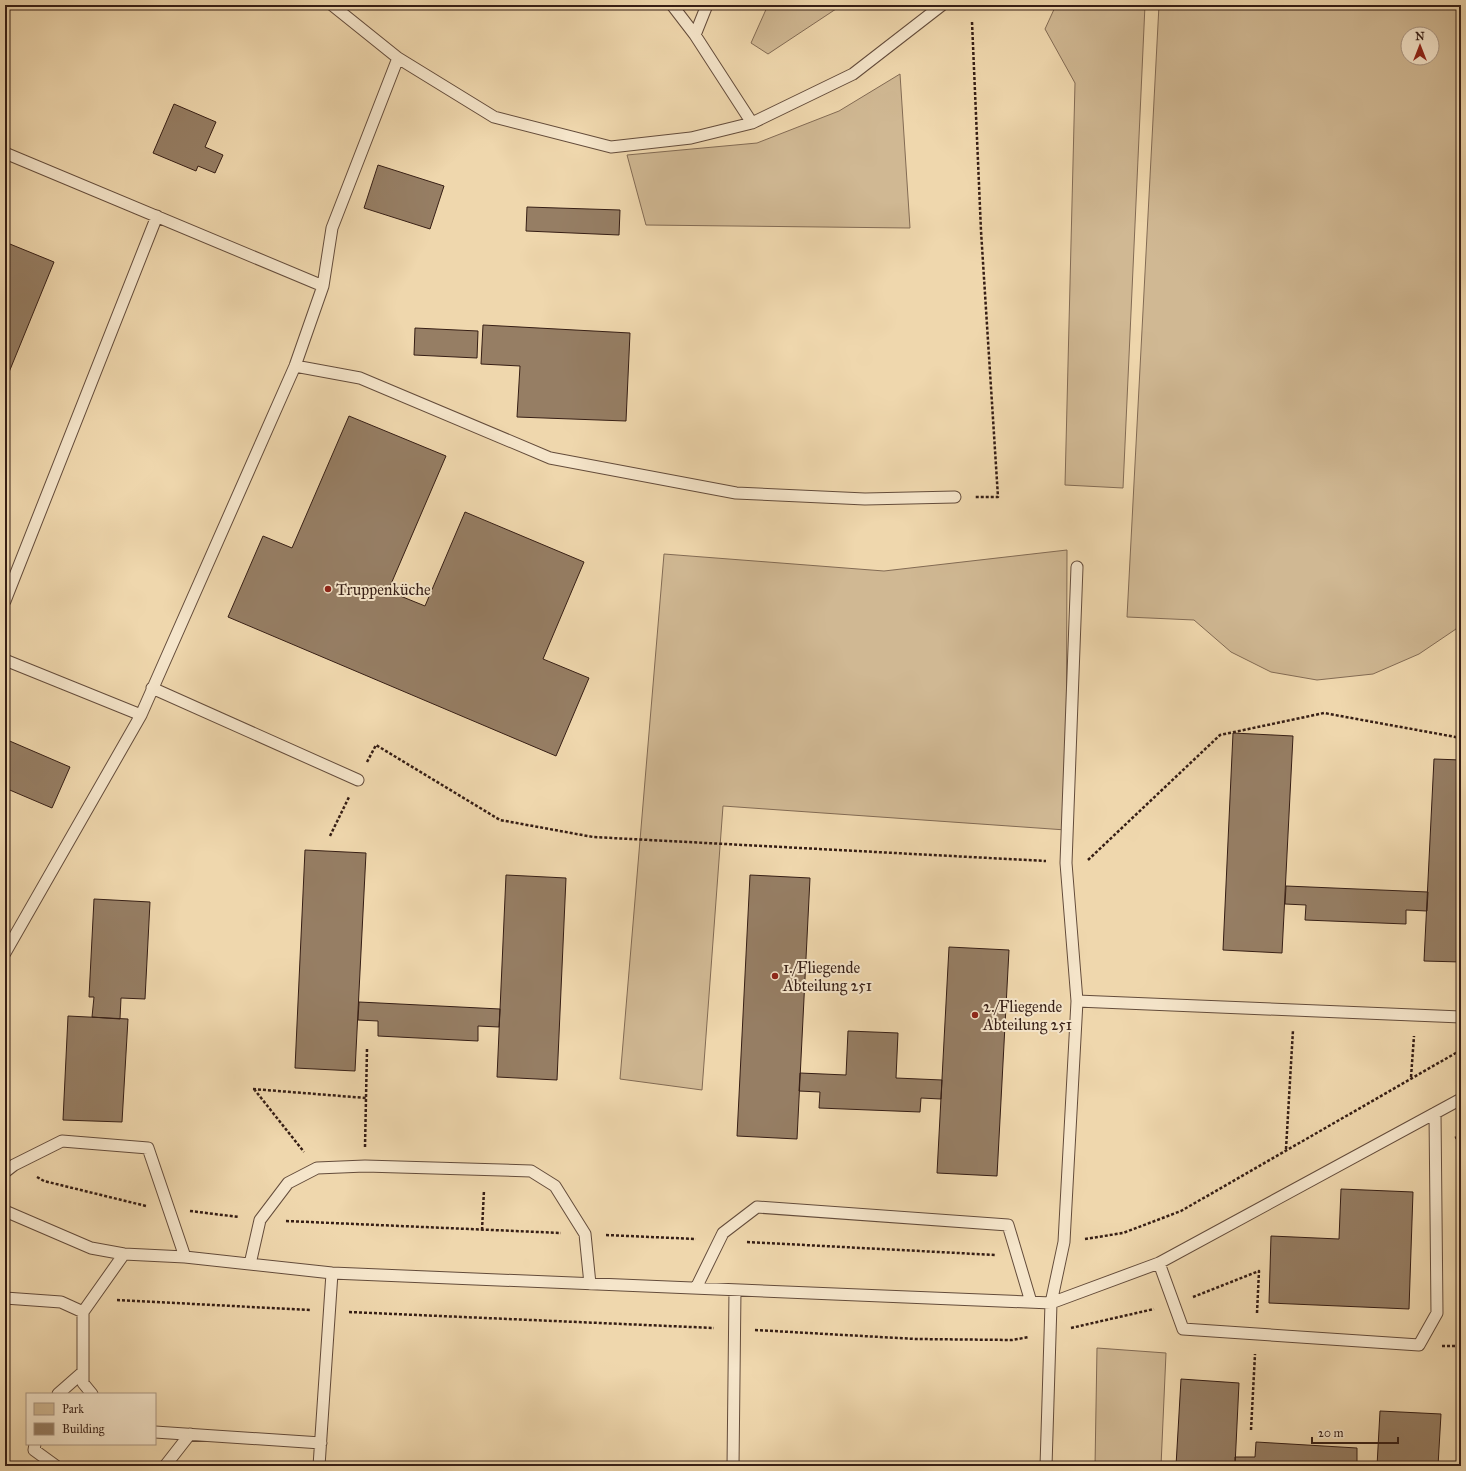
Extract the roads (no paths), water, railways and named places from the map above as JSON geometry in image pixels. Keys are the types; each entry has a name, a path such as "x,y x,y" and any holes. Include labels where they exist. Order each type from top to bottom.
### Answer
{"lane":[{"path":"332,5 398,58 494,117 611,147 691,138 752,123 853,74 942,5"},
{"path":"672,5 695,34 752,123"},
{"path":"695,34 707,5"},
{"path":"5,953 141,715 295,366 323,286 332,228 398,58"},
{"path":"5,153 323,286"},
{"path":"5,601 157,216"},
{"path":"295,366 360,378 550,458 736,493 865,499 955,497"},
{"path":"1046,1466 1051,1303 1064,1242 1077,1001 1066,863 1077,567"},
{"path":"5,660 141,715"},
{"path":"152,688 358,780"},
{"path":"1077,1001 1461,1017"},
{"path":"5,1211 91,1248 124,1254 185,1257 332,1273 1051,1303 1159,1263 1461,1099"},
{"path":"1159,1263 1184,1329 1419,1346 1437,1313 1435,1113"},
{"path":"5,1172 14,1165 62,1141 148,1148 185,1257"},
{"path":"250,1264 260,1220 288,1183 317,1168 365,1166 531,1171 555,1186 585,1234 590,1284"},
{"path":"696,1288 722,1234 757,1207 1008,1225 1031,1302"},
{"path":"91,1393 83,1383 83,1312 124,1254"},
{"path":"319,1466 332,1273"},
{"path":"732,1466 735,1290"},
{"path":"5,1298 61,1302 83,1312"},
{"path":"59,1393 83,1372"},
{"path":"156,1432 321,1443"},
{"path":"165,1466 190,1434"},
{"path":"35,1445 34,1450 56,1466"}],"place":[{"name":"Truppenküche","path":"328,589"},
{"name":"1./Fliegende Abteilung 251","path":"775,976"},
{"name":"2./Fliegende Abteilung 251","path":"975,1015"}]}
